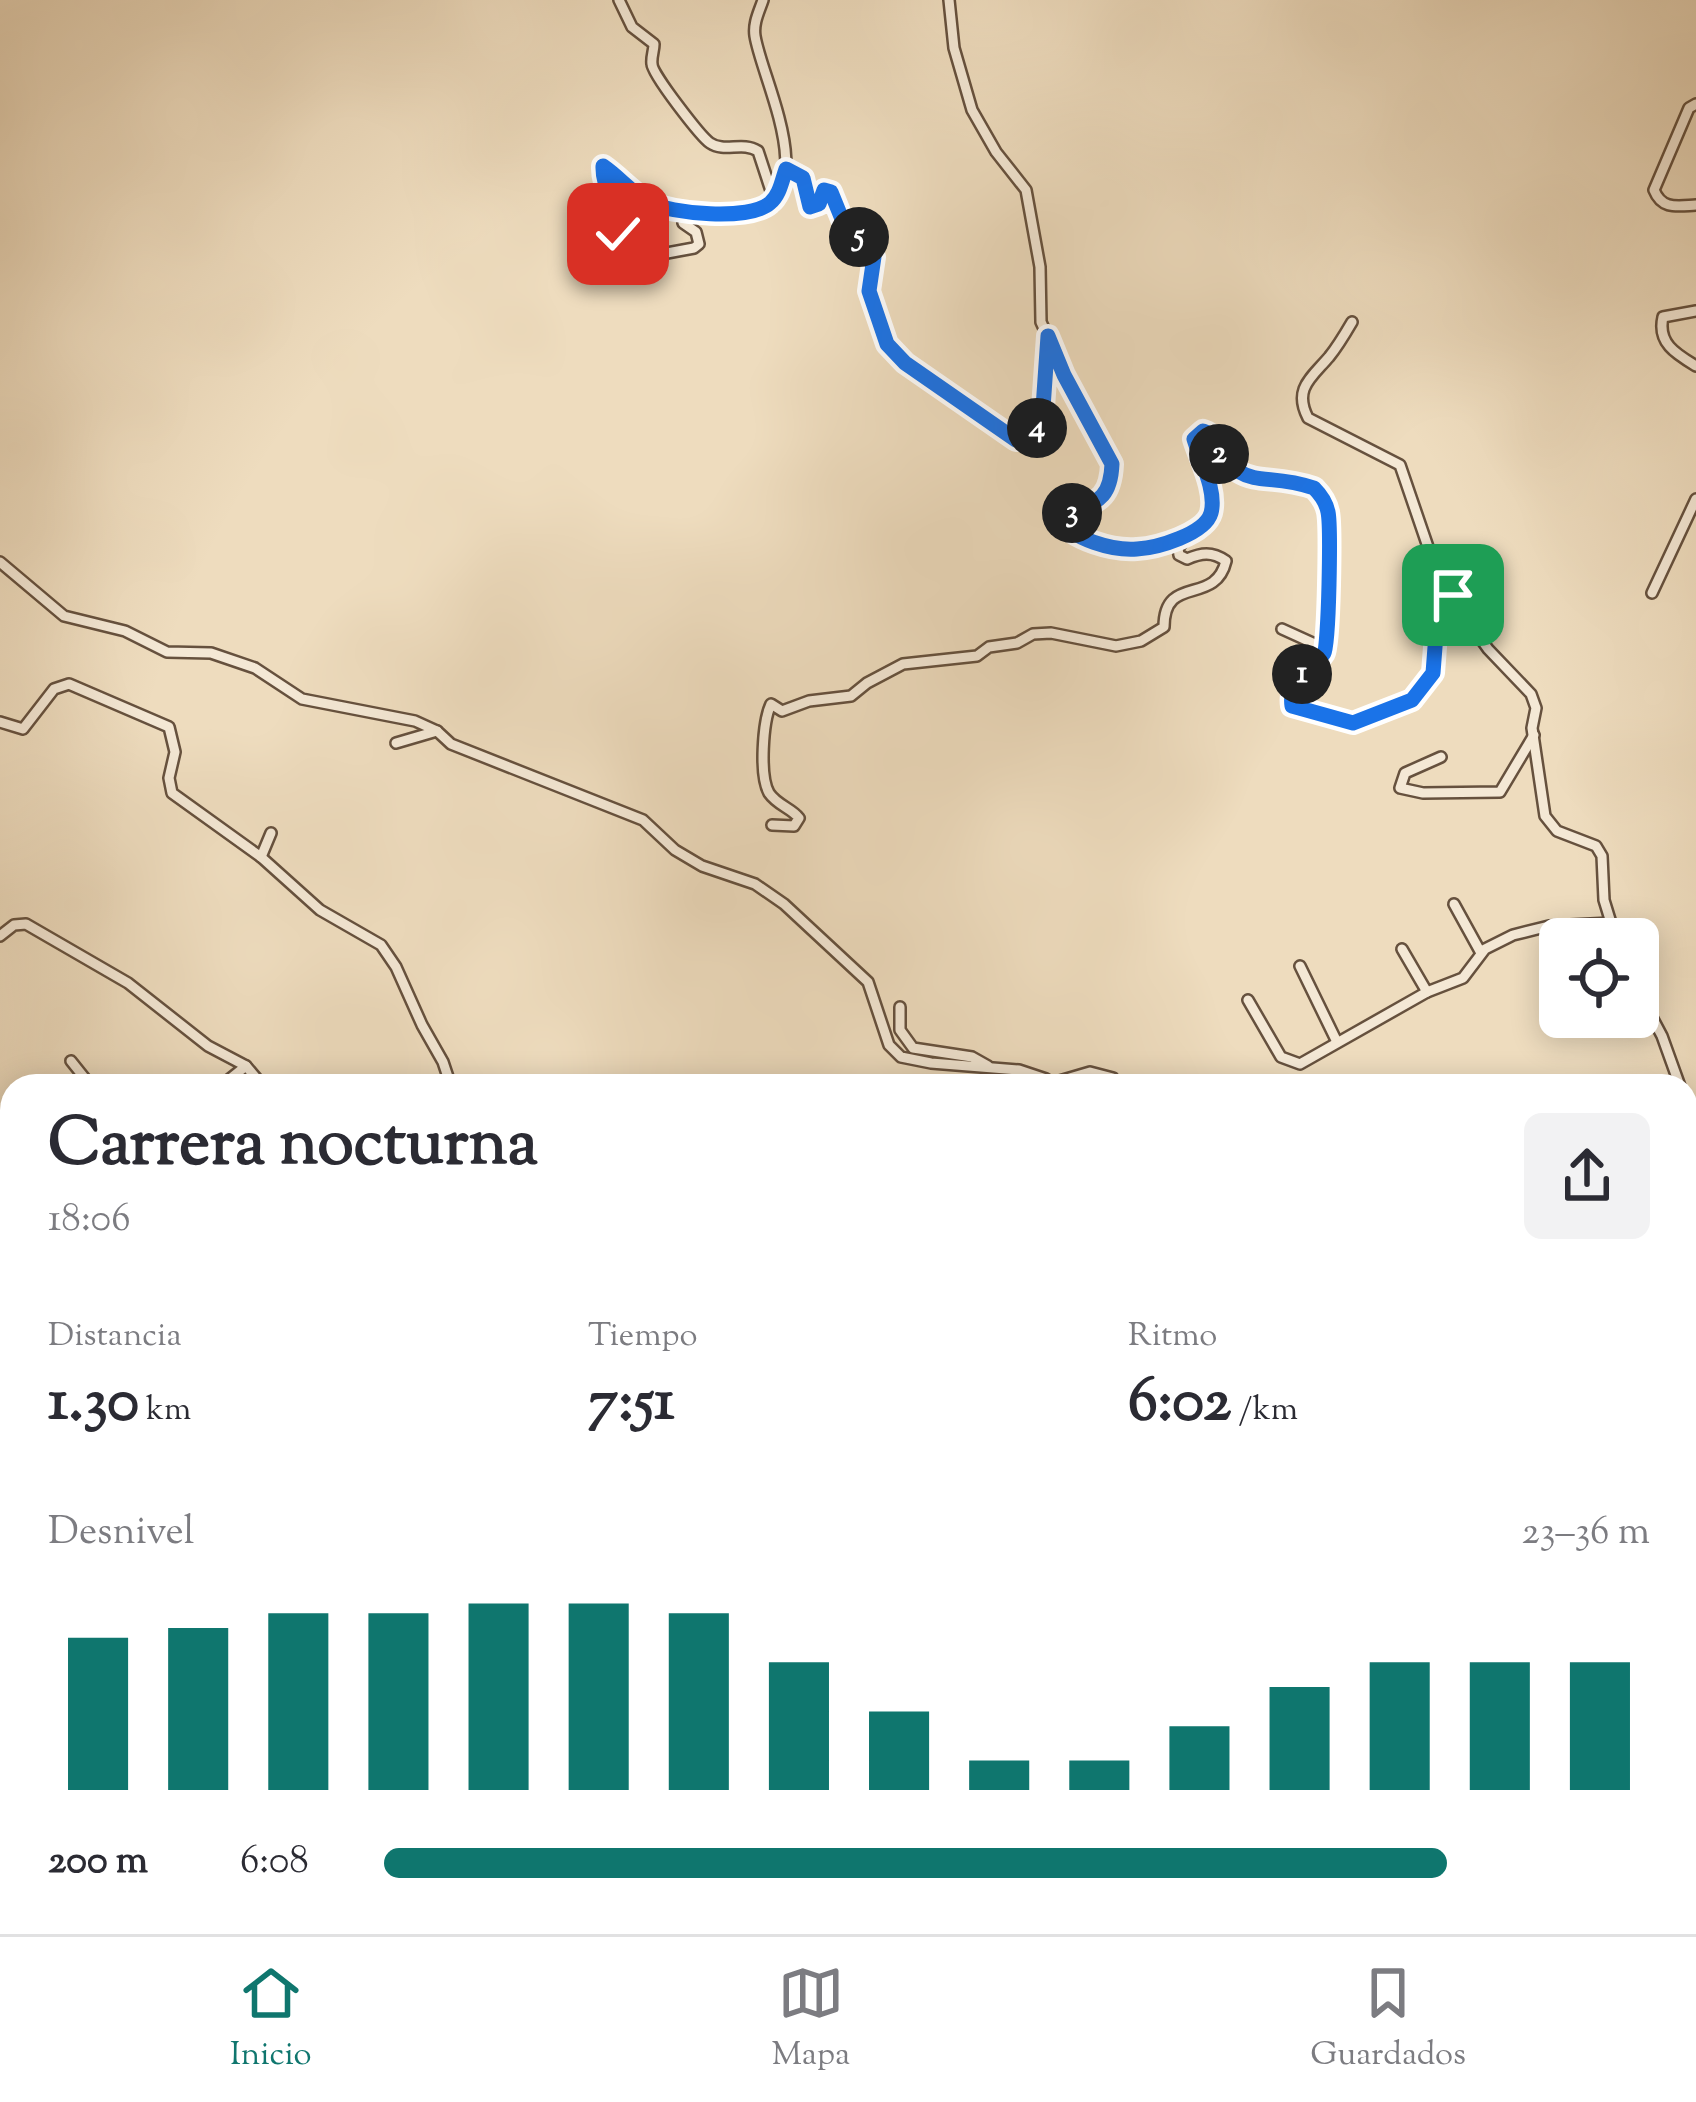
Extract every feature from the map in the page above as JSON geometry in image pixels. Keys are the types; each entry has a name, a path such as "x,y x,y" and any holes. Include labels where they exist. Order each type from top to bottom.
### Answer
{"street":[{"path":"619,0 629,24 654,44 653,71 676,106 710,143 746,145 758,151 774,200"},
{"path":"618,234 640,236 615,208 602,176 603,166 652,204 698,212 751,212 774,200 788,158 754,33 763,0"},
{"path":"949,0 954,47 972,110 996,152 1026,190 1040,267 1041,322 1112,464 1100,499 1063,515 1060,524 1089,539 1139,550 1190,533"},
{"path":"1696,104 1689,108 1654,190 1668,206 1696,205"},
{"path":"786,169 803,178 810,207 819,204 824,190 831,192 844,224 870,248 874,257 869,291 887,344 905,363 1016,440 1028,440 1038,426 1048,336"},
{"path":"667,253 698,245 697,232 680,221 698,212"},
{"path":"1696,311 1668,313 1660,328 1672,351 1696,366"},
{"path":"1352,322 1332,353 1304,382 1301,404 1307,418 1400,465 1440,582 1487,649 1531,694 1537,711 1534,735 1545,816 1557,831 1596,846 1610,918"},
{"path":"772,825 794,826 799,818 771,795 765,780 764,738 771,704 782,711 808,701 842,699 903,664 977,656 989,647 1017,644 1033,634 1051,633 1110,646 1142,641 1164,627 1167,608 1175,598 1215,584 1226,560 1199,553 1186,559 1178,548 1210,517 1212,507 1194,439 1203,431 1224,460 1246,476 1314,488 1328,510 1326,649 1298,679 1292,706 1353,723 1412,700 1433,673 1440,582"},
{"path":"1652,593 1696,500"},
{"path":"0,562 64,616 125,631 167,652 211,653 254,668 302,699 415,721 451,744 643,820 674,850 702,866 755,884 784,904 868,982 889,1045 901,1057 1034,1074"},
{"path":"1282,629 1326,649"},
{"path":"0,722 23,729 54,689 65,684 169,727 175,752 169,778 172,793 261,857 320,910 381,945 447,1074"},
{"path":"396,743 437,731"},
{"path":"1441,758 1406,773 1400,788 1423,793 1500,792 1534,735"},
{"path":"261,857 272,833"},
{"path":"1454,904 1481,953"},
{"path":"0,936 14,925 26,924 128,983 208,1046 253,1074"},
{"path":"1248,1000 1287,1061 1300,1064 1427,992 1462,978 1481,953 1513,935 1539,929"},
{"path":"1402,949 1427,992"},
{"path":"1300,966 1337,1042"},
{"path":"900,1007 900,1030 913,1048 972,1057 992,1068"},
{"path":"1659,1030 1676,1074"},
{"path":"71,1061 81,1074"},
{"path":"236,1074 246,1066"}],"route":[{"path":"618,234 640,236 615,208 602,176 603,166 646,201 678,211 762,209 776,197 786,169 800,173 810,207 819,204 828,190 844,224 874,257 869,291 887,344 905,363 1016,440 1028,440 1038,426 1048,336 1082,411 1111,458 1111,477 1100,499 1060,520 1064,527 1089,539 1139,550 1190,533 1206,522 1212,507 1210,491 1194,439 1203,431 1235,471 1258,481 1314,488 1328,510 1329,631 1323,655 1304,671 1294,689 1292,706 1353,723 1412,700 1433,673 1440,582 1453,595"}]}
